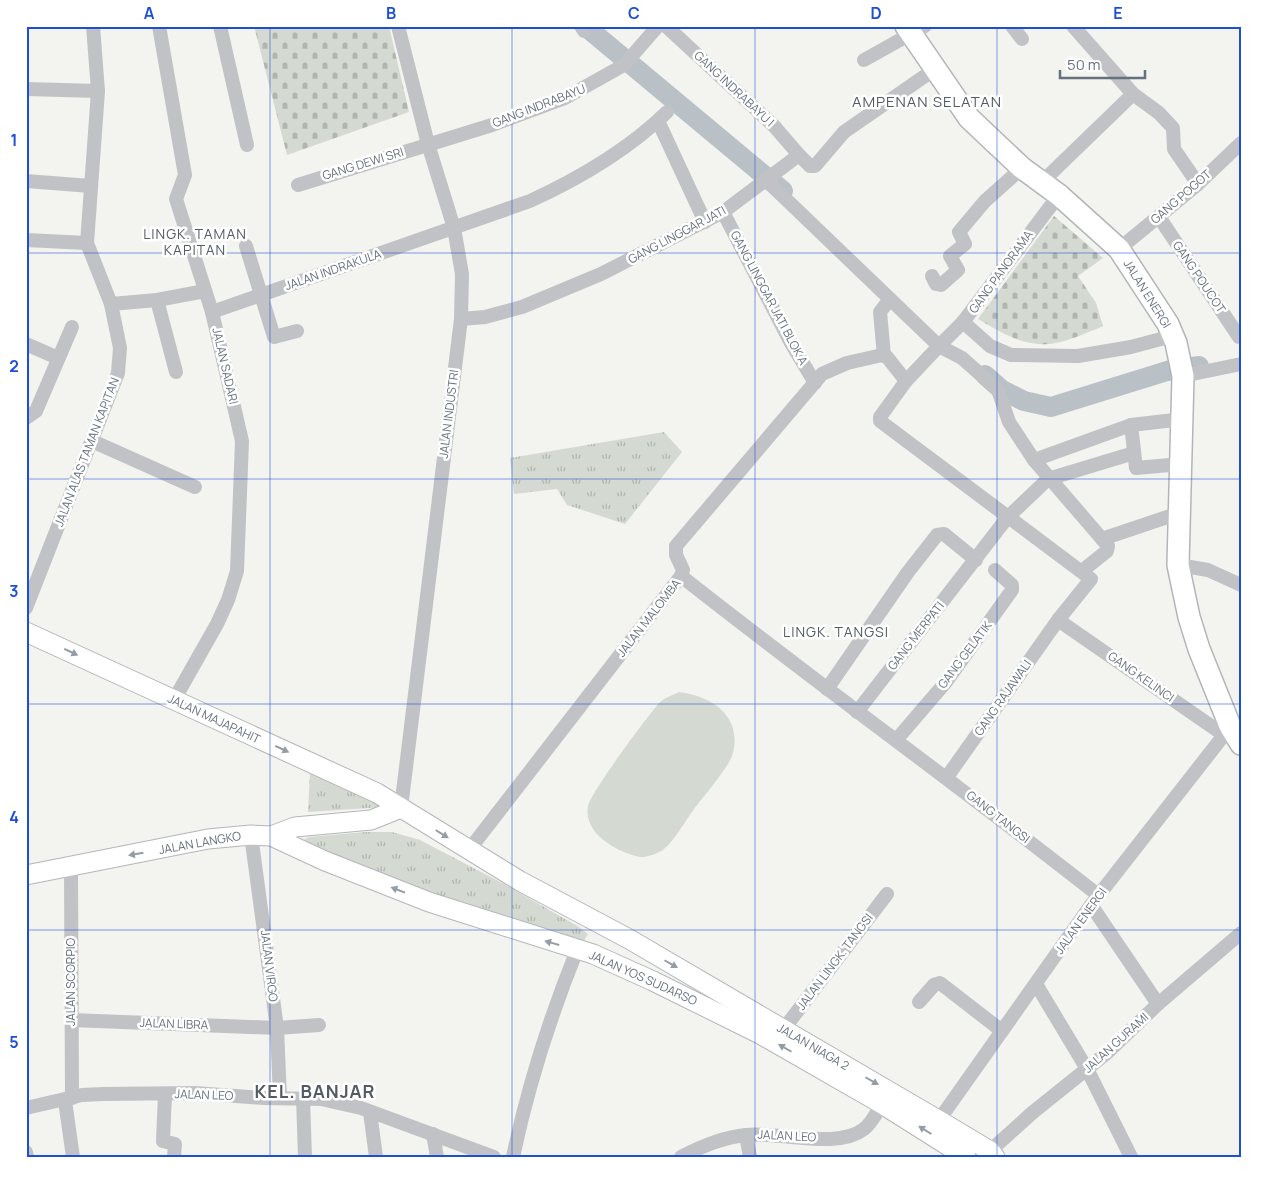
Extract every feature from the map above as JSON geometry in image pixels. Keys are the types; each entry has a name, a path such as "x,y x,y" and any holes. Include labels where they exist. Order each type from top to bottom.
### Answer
{"highway":[{"name":"JALAN ENERGI","path":"914,29 935,69 969,118 1022,168 1059,195 1119,248 1163,315 1172,336 1182,369 1183,419 1178,565 1193,633 1232,736"}],"main road":[{"name":"JALAN MAJAPAHIT","path":"26,632 377,793 401,808"},
{"name":"JALAN LANGKO","path":"26,875 208,839 251,835 271,836 295,827 371,820 401,808"},
{"path":"401,808 520,881 605,926 585,952"},
{"name":"JALAN YOS SUDARSO","path":"271,836 324,861 429,902 585,952 711,1008 882,1104 966,1157"},
{"name":"JALAN NIAGA 2","path":"605,926 939,1120 992,1154"}],"street":[{"name":"JALAN ALAS TAMAN KAPITAN","path":"26,608 118,373 120,360 111,304 87,243 98,91 93,26"},
{"name":"JALAN SADARI","path":"158,26 185,175 176,199 212,312 242,440 237,571 228,600 217,624 174,700"},
{"path":"220,26 247,145"},
{"name":"JALAN INDUSTRI","path":"398,26 428,144 454,228 462,274 461,319 401,808"},
{"name":"GANG INDRABAYU","path":"428,144 492,125 565,98 624,65 658,26"},
{"name":"GANG INDRABAYU I","path":"666,26 774,126 799,155"},
{"path":"1012,26 1022,38"},
{"path":"1073,26 1133,94 1159,113 1174,128 1174,149 1198,184"},
{"path":"864,60 914,29"},
{"path":"799,155 810,166 818,165 844,132 935,69"},
{"path":"26,89 98,91"},
{"path":"1042,182 1133,94"},
{"name":"JALAN INDRAKULA","path":"212,312 522,204 570,182 663,116 705,222"},
{"name":"GANG POGOT","path":"1119,248 1198,184 1241,143"},
{"name":"GANG DEWI SRI","path":"298,184 428,144"},
{"name":"GANG LINGGAR JATI","path":"461,319 485,317 522,307 601,274 723,212 770,179 799,155"},
{"path":"932,276 936,284 941,285 958,270 950,256 965,244 959,236 959,232 985,201 1022,168"},
{"path":"770,179 890,299 998,390 1009,422 1034,460 1048,479 1108,546 1107,551 1082,571 1007,518"},
{"path":"26,181 91,186"},
{"name":"GANG PANORAMA","path":"1007,518 880,421 880,417 906,381 963,322 1059,195"},
{"name":"GANG LINGGAR JATI BLOK A","path":"723,212 791,343 815,383"},
{"name":"GANG POUCOT","path":"1159,216 1239,337"},
{"path":"26,240 87,243"},
{"path":"246,246 274,337 297,331"},
{"path":"111,304 157,300 205,291"},
{"path":"890,299 880,312 884,356 906,381"},
{"path":"157,300 176,372"},
{"path":"963,322 990,346 1010,355 1078,356 1131,347 1172,336"},
{"path":"26,418 36,410 72,328"},
{"path":"26,344 58,358"},
{"path":"681,576 683,570 676,555 676,546 763,441 822,374 847,363 884,356"},
{"path":"1182,369 1241,364"},
{"path":"1034,460 1131,425 1183,419"},
{"path":"1131,425 1137,469 1181,464"},
{"path":"92,441 195,487"},
{"path":"1048,479 1134,453"},
{"name":"GANG MERPATI","path":"857,712 1007,518 1048,479"},
{"path":"1102,539 1179,513"},
{"path":"827,689 908,572 937,535 944,534 976,560"},
{"path":"1178,565 1208,570 1241,585"},
{"name":"GANG GELATIK","path":"896,739 946,682 1012,590 1012,585 995,570"},
{"name":"GANG RAJAWALI","path":"947,777 1058,620 1090,581 1090,577 1082,571"},
{"name":"JALAN MALOMBA","path":"469,850 681,576 857,712 896,739"},
{"name":"GANG KELINCI","path":"1058,620 1232,736"},
{"name":"JALAN ENERGI","path":"939,1120 1094,900 1232,736"},
{"name":"GANG TANGSI","path":"896,739 947,777 1094,900 1158,1004"},
{"name":"JALAN VIRGO","path":"251,835 277,1028 280,1098"},
{"name":"JALAN SCORPIO","path":"71,866 71,1020 68,1099 74,1157"},
{"name":"JALAN LINGK. TANGSI","path":"783,1030 887,894"},
{"name":"JALAN GURAMI","path":"992,1154 1032,1113 1087,1070 1158,1004 1241,933"},
{"path":"513,1157 527,1096 561,989 585,952"},
{"path":"919,1002 934,985 940,983 1002,1031"},
{"path":"1036,984 1087,1070 1132,1157"},
{"name":"JALAN LIBRA","path":"71,1020 277,1028 319,1025"},
{"name":"JALAN LEO","path":"26,1108 103,1094 195,1093 333,1101 370,1112 494,1157"},
{"path":"165,1094 163,1141 175,1144 174,1157"},
{"path":"302,1098 305,1157"},
{"name":"JALAN LEO","path":"681,1157 713,1144 746,1135 836,1139 855,1134 866,1128 882,1104"},
{"path":"370,1112 376,1157"},
{"path":"433,1134 437,1157"},
{"path":"746,1135 750,1157"},
{"path":"26,1152 27,1157"}],"green space":[{"path":"254,26 389,26 409,112 287,155"},
{"path":"1054,216 1103,258 1078,276 1096,303 1103,326 1067,340 1053,343 1027,342 1013,338 978,319"},
{"path":"664,432 682,452 625,524 567,505 557,489 514,494 510,458"},
{"path":"679,692 703,698 722,710 729,718 733,728 735,740 733,753 722,773 676,836 662,851 645,857 631,855 612,846 596,833 588,816 588,806 591,798 609,771 653,711 661,701"},
{"path":"310,772 385,807 308,812"},
{"path":"365,832 392,832 420,840 504,884 588,934 583,942 411,887 304,846 302,841 309,837"}],"waterway":[{"path":"585,26 783,191"},
{"path":"985,375 1002,390 1024,401 1051,407 1167,371 1199,366"}],"district":[{"name":"AMPENAN SELATAN","path":"927,102"},
{"name":"LINGK. TAMAN KAPITAN","path":"195,242"},
{"name":"LINGK. TANGSI","path":"836,632"},
{"name":"KEL. BANJAR","path":"315,1092"}]}
